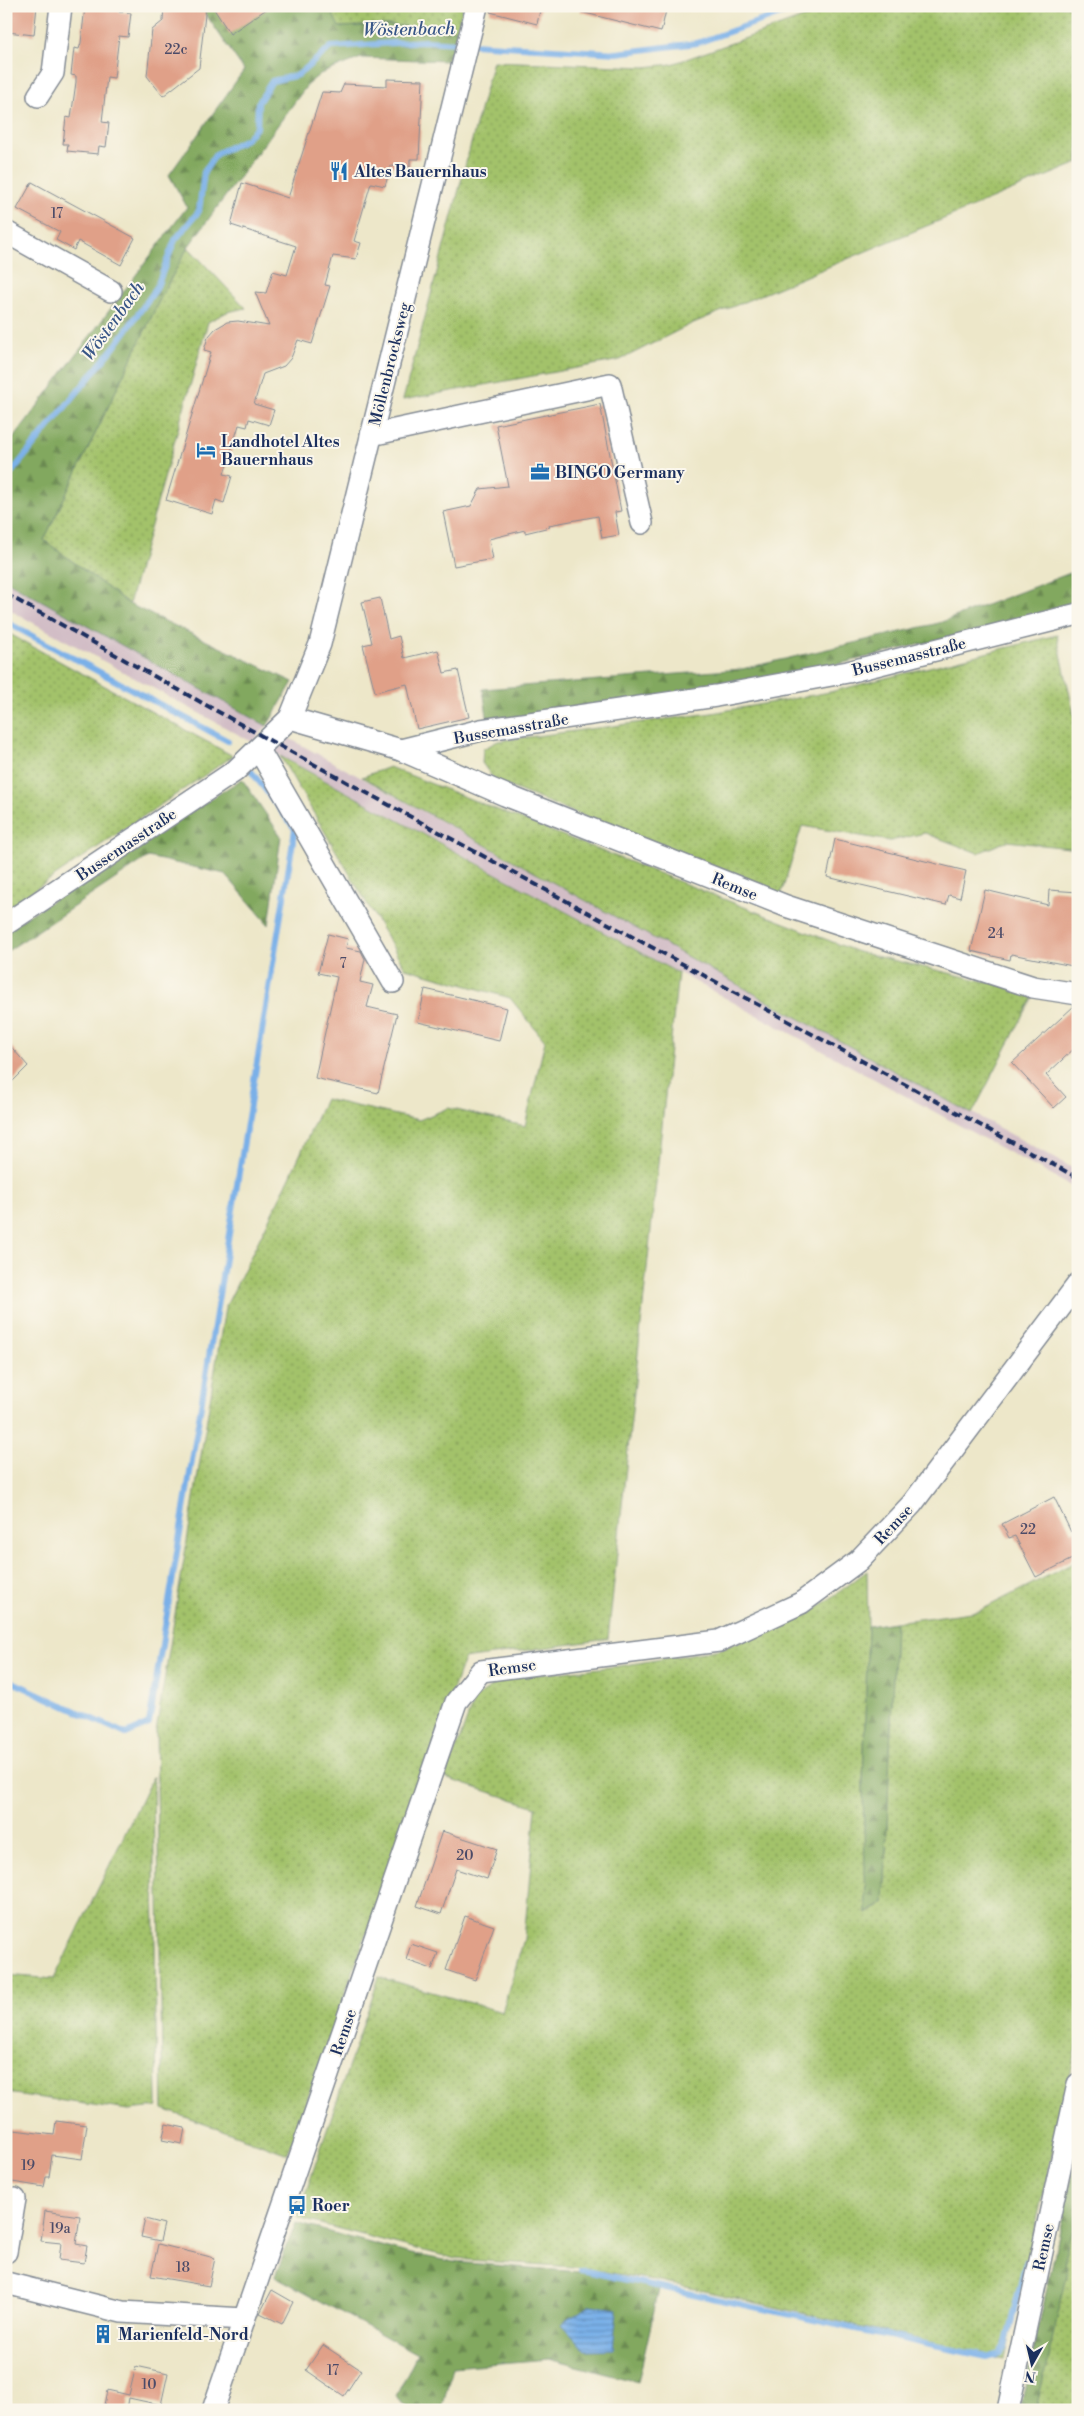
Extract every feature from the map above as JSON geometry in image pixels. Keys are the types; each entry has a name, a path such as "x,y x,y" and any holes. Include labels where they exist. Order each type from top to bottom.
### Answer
{"street":[{"path":"38,96 53,73 61,6"},
{"name":"Möllenbrocksweg","path":"290,718 320,644 477,6"},
{"path":"6,232 111,291"},
{"path":"371,435 610,384 642,523"},
{"name":"Bussemasstraße","path":"401,750 481,730 716,696 848,672 1078,614"},
{"path":"290,718 401,750"},
{"name":"Bussemasstraße","path":"6,924 236,771 290,718"},
{"path":"259,750 393,982"},
{"name":"Remse","path":"401,750 505,795 786,906 1034,987 1078,994"},
{"name":"Remse","path":"213,2410 456,1702 481,1671 719,1641 801,1603 858,1561 912,1504 1078,1284"},
{"name":"Remse","path":"1008,2410 1078,2084"},
{"path":"6,2252 15,2199"},
{"path":"6,2283 122,2312 244,2319"}],"shaded area":[{"path":"6,581 267,726 252,742 6,608"},
{"path":"285,736 1078,1171 1078,1190 270,750"}],"green space":[{"path":"200,6 329,6 339,27 387,25 457,30 448,61 361,58 320,74 308,84 188,247 161,297 44,540 129,604 293,682 267,726 6,581 6,448 187,207 169,175 244,70"},
{"path":"329,6 463,6 457,30 387,25 338,27"},
{"path":"837,6 1078,6 1078,163 691,324 620,360 403,400 493,61 645,67 672,64"},
{"path":"188,247 246,308 227,312 208,322 129,604 44,540 161,297"},
{"path":"1078,570 1078,606 802,673 488,723 483,689 742,669 939,623"},
{"path":"6,632 233,756 6,909"},
{"path":"1057,635 1078,733 1078,849 1007,841 978,853 925,833 890,841 802,826 781,895 495,781 482,763 483,749 498,741 712,713 830,692"},
{"path":"280,756 678,973 608,1639 464,1659 288,2154 163,2109 156,1731 225,1308 289,1179 325,1099 419,1120 448,1108 525,1126 545,1041 510,998 405,968"},
{"path":"389,767 858,952 1035,993 972,1114 362,777"},
{"path":"242,779 281,836 269,925 225,874 148,857 6,952 6,930"},
{"path":"1075,1562 1078,1567 1078,2042 1005,2359 660,2281 574,2267 456,2259 297,2218 379,1977 502,2012 524,1939 536,1807 445,1778 475,1698 505,1678 620,1666 721,1649 812,1612 867,1571 868,1626 863,1784 867,1914 884,1903 895,1622 979,1611"},
{"path":"895,1622 884,1903 866,1914 863,1784 868,1626"},
{"path":"153,1776 157,2107 129,2110 6,2093 6,1975 54,1979"},
{"path":"1078,2149 1078,2410 1020,2410"},
{"path":"1078,2149 1078,2212 1065,2258 1067,2275 1036,2410 1020,2410"},
{"path":"296,2223 407,2253 454,2262 581,2272 660,2285 638,2382 549,2359 452,2367 442,2410 412,2410 396,2396 417,2354 275,2276"}],"water":[{"path":"590,2305 617,2309 613,2349 586,2350 562,2324"}],"building":[{"path":"10,6 37,6 34,35 7,32"},
{"path":"85,6 120,6 119,12 131,13 128,37 119,36 114,78 107,77 102,122 109,123 106,147 99,146 98,154 67,151 68,144 63,144 66,117 71,118 76,82 76,76 71,75 74,48 79,49 81,43"},
{"path":"164,6 206,6 199,68 163,96 147,76 152,30 163,21"},
{"path":"212,6 271,6 230,34"},
{"path":"491,6 541,6 537,24 490,12"},
{"path":"581,6 667,6 661,32 581,12"},
{"path":"387,79 423,80 419,159 410,159 410,167 391,166 385,186 371,183 354,241 361,243 356,259 333,256 325,285 330,286 312,344 298,340 291,358 284,366 263,374 254,404 274,410 269,425 249,419 247,427 239,425 224,474 232,476 224,503 216,500 212,514 166,500 211,352 204,350 208,337 215,329 227,322 238,321 269,326 255,292 266,293 273,271 287,275 296,246 231,225 242,183 288,198 322,92 340,93 344,84 387,86"},
{"path":"32,182 135,238 121,265 78,241 74,250 56,240 60,232 17,209"},
{"path":"600,404 621,511 615,512 619,535 602,538 598,516 549,525 550,527 525,533 525,530 489,539 493,559 454,566 443,512 471,506 480,489 508,486 496,425"},
{"path":"380,598 389,639 399,636 404,658 438,650 444,673 458,670 469,717 417,729 407,684 375,692 363,645 372,643 362,602"},
{"path":"835,839 966,871 960,898 949,895 946,905 827,877"},
{"path":"985,890 1048,905 1049,890 1078,892 1075,931 1078,932 1078,967 1011,954 1010,960 971,951"},
{"path":"328,934 348,939 346,948 361,951 365,959 360,982 373,985 367,1007 397,1014 378,1093 315,1078 337,977 318,973"},
{"path":"425,989 507,1008 499,1041 418,1022"},
{"path":"1074,1006 1078,1006 1078,1045 1046,1075 1066,1097 1054,1108 1012,1063"},
{"path":"6,1041 28,1066 6,1088"},
{"path":"1054,1497 1071,1532 1078,1529 1078,1556 1036,1577 1015,1536 1009,1538 1002,1524"},
{"path":"442,1831 497,1849 487,1879 456,1869 441,1914 417,1906"},
{"path":"465,1916 494,1926 475,1980 446,1970"},
{"path":"411,1944 438,1953 432,1969 406,1960"},
{"path":"56,2121 87,2125 82,2159 52,2155 49,2177 46,2177 44,2187 6,2181 6,2129 54,2135"},
{"path":"166,2124 185,2128 182,2144 162,2140"},
{"path":"45,2211 80,2216 76,2244 87,2246 84,2263 59,2260 61,2243 41,2241"},
{"path":"145,2219 164,2224 160,2241 141,2237"},
{"path":"158,2244 215,2258 209,2286 151,2276"},
{"path":"272,2290 293,2302 282,2324 260,2313"},
{"path":"323,2345 361,2370 344,2396 306,2370"},
{"path":"136,2366 168,2373 161,2405 129,2398 127,2410 103,2410 107,2390 129,2395"}],"waterway":[{"name":"Wöstenbach","path":"6,479 115,346 156,289 175,240 199,211 204,172 216,154 246,139 257,127 258,103 272,81 298,75 331,47 425,41 617,53 697,43 803,6"},
{"path":"6,622 228,741"},
{"path":"6,1679 126,1734 149,1724 295,829 251,771"},
{"path":"581,2270 987,2357 1001,2353 1005,2347 1026,2262"}],"railway":[{"path":"6,594 269,740 1078,1178"}],"place":[{"name":"Altes Bauernhaus","path":"339,171"},
{"name":"Landhotel Altes Bauernhaus","path":"206,450"},
{"name":"BINGO Germany","path":"540,472"},
{"name":"Roer","path":"297,2205"},
{"name":"Marienfeld-Nord","path":"103,2334"}]}
